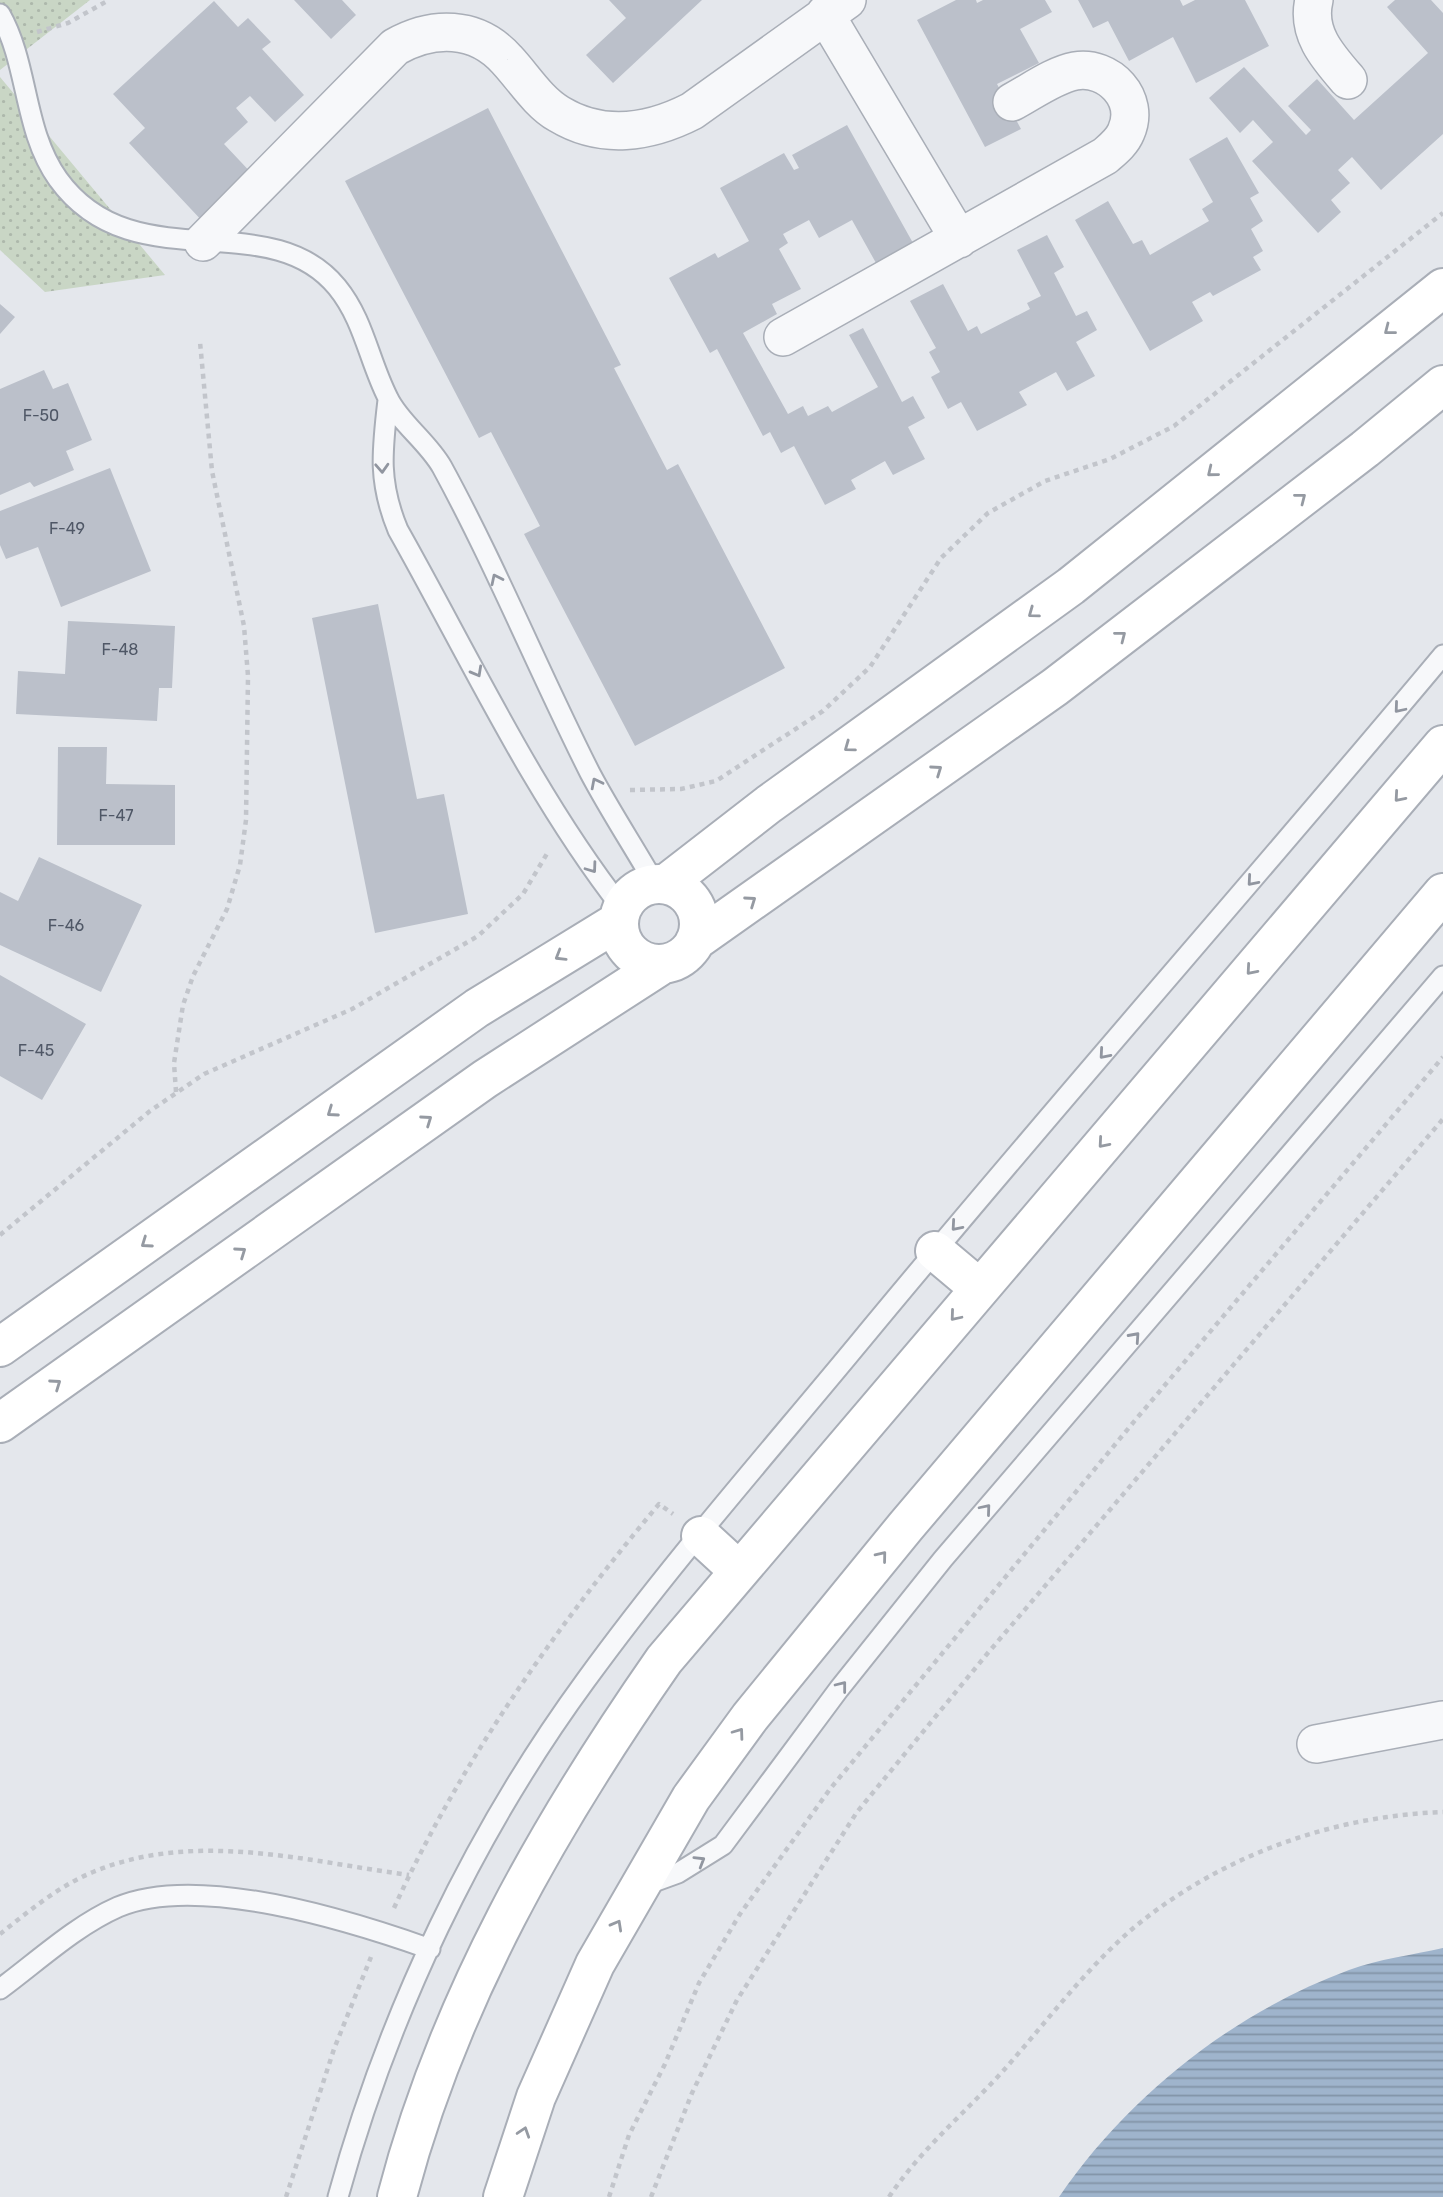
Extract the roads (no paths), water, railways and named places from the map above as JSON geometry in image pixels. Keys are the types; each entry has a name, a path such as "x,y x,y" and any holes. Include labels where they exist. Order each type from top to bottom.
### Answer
{"street":[{"path":"1314,0 1312,23 1318,41 1348,80"},
{"path":"203,242 395,47 415,36 440,31 475,37 505,57 557,113 583,125 611,131 639,131 667,124 692,111 836,7 959,239"},
{"path":"783,337 1105,156 1127,131 1130,115 1127,99 1119,85 1106,75 1090,70 1073,71 1012,102"},
{"path":"663,964 649,963 626,948 620,935 621,914 630,897 661,884 1071,586 1443,288"},
{"path":"0,1423 485,1079 663,964 688,952 695,941 1055,687 1365,449 1443,385"},
{"path":"397,2197 439,2069 484,1961 537,1857 597,1756 657,1671 738,1570 1443,745"},
{"path":"661,884 692,901 698,913 695,941"},
{"path":"503,2197 536,2097 596,1964 637,1887 691,1798 759,1706 906,1526 1443,893"},
{"path":"0,1347 477,1009 621,914"},
{"path":"935,1251 979,1287"},
{"path":"701,1536 738,1570"},
{"path":"1316,1744 1443,1720"}],"lane":[{"path":"0,14 11,40 45,156 75,198 117,226 155,237 254,245 284,251 311,264 335,284 353,308 388,400 440,464 603,798 661,884"},
{"path":"388,400 381,457 388,506 412,554 566,828 621,914"},
{"path":"338,2197 369,2098 430,1949 484,1842 532,1761 584,1682 935,1251 1443,655"},
{"path":"637,1887 678,1873 723,1845 839,1689 943,1559 1443,976"},
{"path":"0,1989 102,1915 148,1898 175,1895 227,1899 331,1917 430,1949"}],"water":[{"path":"1443,1948 1443,2197 1059,2197 1087,2160 1151,2092 1187,2061 1225,2034 1265,2009 1349,1970"}]}
